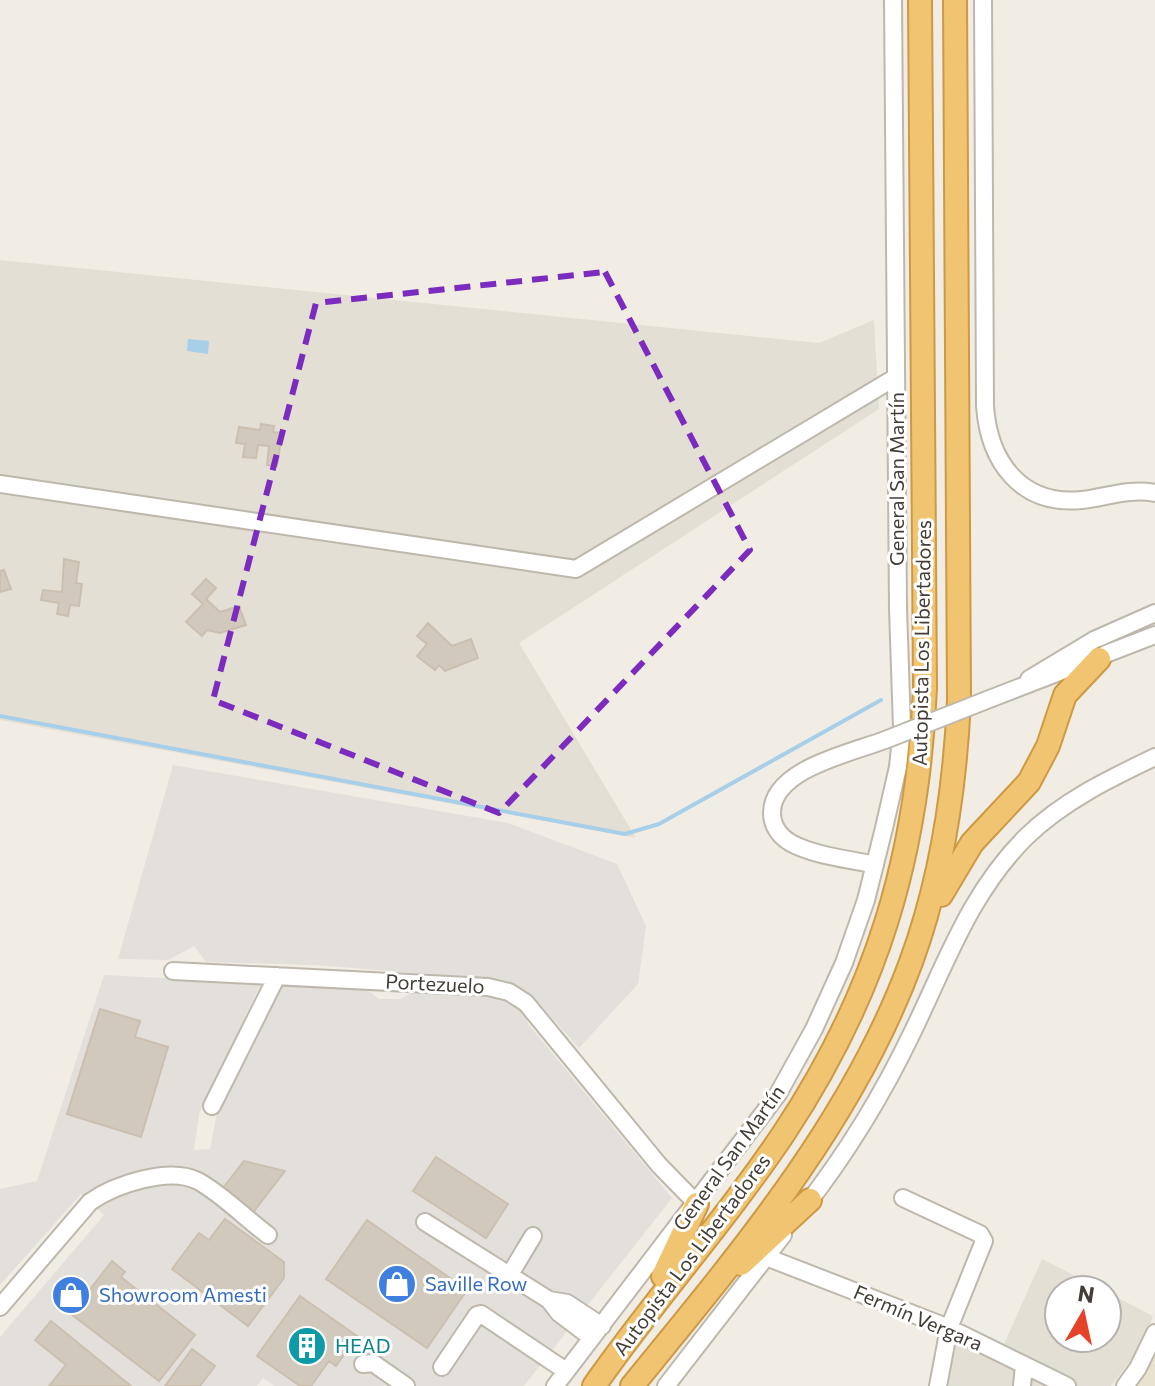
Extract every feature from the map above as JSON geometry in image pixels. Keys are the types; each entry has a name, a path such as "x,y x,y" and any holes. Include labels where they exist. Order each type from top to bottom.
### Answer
{"highway":[{"name":"Autopista Los Libertadores","path":"594,1386 636,1326 765,1160 824,1069 870,974 909,845 921,757 925,659 920,0"},
{"name":"Autopista Los Libertadores","path":"632,1386 782,1194 830,1123 874,1047 911,961 945,836 959,700 955,0"},
{"path":"911,961 956,865 1029,782 1048,746 1065,695 1099,659"},
{"path":"696,1306 810,1200"},
{"path":"636,1326 697,1204"}],"street":[{"name":"General San Martín","path":"555,1386 778,1094 814,1029 852,941 875,865 898,767 902,728 893,0"},
{"path":"983,0 985,406 994,451 1014,481 1047,498 1082,500 1130,491 1155,493"},
{"path":"0,484 576,569 896,377"},
{"path":"1000,695 1081,647 1155,613"},
{"path":"875,865 794,845 775,827 772,809 781,786 796,775 1155,635"},
{"path":"666,1386 810,1200 877,1101 915,1028 957,931 996,871 1036,828 1068,803 1155,757"},
{"name":"Portezuelo","path":"173,971 488,987 509,992 526,1003 659,1165 697,1204"},
{"path":"212,1106 277,976"},
{"path":"0,1307 90,1202 108,1189 131,1181 178,1177 196,1179 268,1235"},
{"path":"903,1198 980,1234 984,1241 949,1328 938,1386"},
{"path":"425,1222 549,1300 567,1303 597,1332"},
{"path":"509,1276 533,1236"},
{"name":"Fermín Vergara","path":"766,1257 949,1328 1067,1386"},
{"path":"442,1367 477,1315 481,1314 566,1371"},
{"path":"1125,1386 1138,1368 1155,1333"},
{"path":"363,1364 373,1363 406,1386"},
{"path":"1022,1386 1024,1365"}],"highlighted area":[{"path":"605,272 750,550 499,813 213,700 316,303"}],"shaded area":[{"path":"0,260 819,343 874,320 879,409 519,643 636,838 0,720"},
{"path":"173,765 508,823 617,864 646,926 638,984 579,1048 533,997 503,980 315,965 206,962 194,946 168,960 118,959"},
{"path":"104,975 261,983 199,1114 194,1150 210,1149 217,1113 280,984 366,989 379,999 400,999 415,991 491,994 513,1001 527,1018 528,1024 672,1198 524,1386 275,1386 263,1378 257,1386 0,1386 0,1337 104,1215 81,1194 0,1285 0,1189 37,1181"},
{"path":"1042,1259 1072,1274 1043,1274 1043,1354 1123,1354 1123,1300 1153,1316 1142,1346 1111,1386 928,1386 944,1314 1004,1344"},
{"path":"1155,1339 1155,1386 1132,1386"}],"water":[{"path":"188,339 209,341 208,354 187,351"}],"building":[{"path":"261,424 274,426 273,432 282,433 277,466 267,465 269,446 258,445 256,458 243,457 245,444 236,443 239,427 260,430"},
{"path":"64,559 79,562 76,583 82,584 79,606 70,605 68,616 57,614 59,603 41,600 43,590 62,592"},
{"path":"4,570 11,589 0,592 0,571"},
{"path":"206,579 216,588 206,599 220,612 239,606 246,625 220,633 207,630 202,636 186,622 203,604 192,594"},
{"path":"428,623 452,646 471,639 478,658 445,671 439,665 435,670 417,656 427,644 417,636"},
{"path":"100,1009 140,1021 135,1037 168,1047 141,1137 67,1114"},
{"path":"436,1157 508,1204 486,1238 413,1191"},
{"path":"244,1161 285,1171 251,1215 220,1192"},
{"path":"225,1219 284,1262 284,1278 248,1326 172,1269 199,1233 209,1240"},
{"name":"Saville Row","path":"367,1220 467,1290 427,1348 326,1279"},
{"path":"112,1261 125,1272 121,1277 195,1335 159,1381 71,1314"},
{"name":"HEAD","path":"300,1296 357,1336 336,1366 329,1361 311,1386 300,1386 257,1356"},
{"path":"51,1321 131,1386 49,1386 66,1365 35,1340"},
{"path":"192,1349 215,1366 200,1386 165,1386"}],"waterway":[{"path":"0,716 625,834 659,824 881,700"}],"place":[{"name":"Saville Row","path":"397,1284"},
{"name":"Showroom Amesti","path":"71,1295"},
{"name":"HEAD","path":"307,1346"}]}
